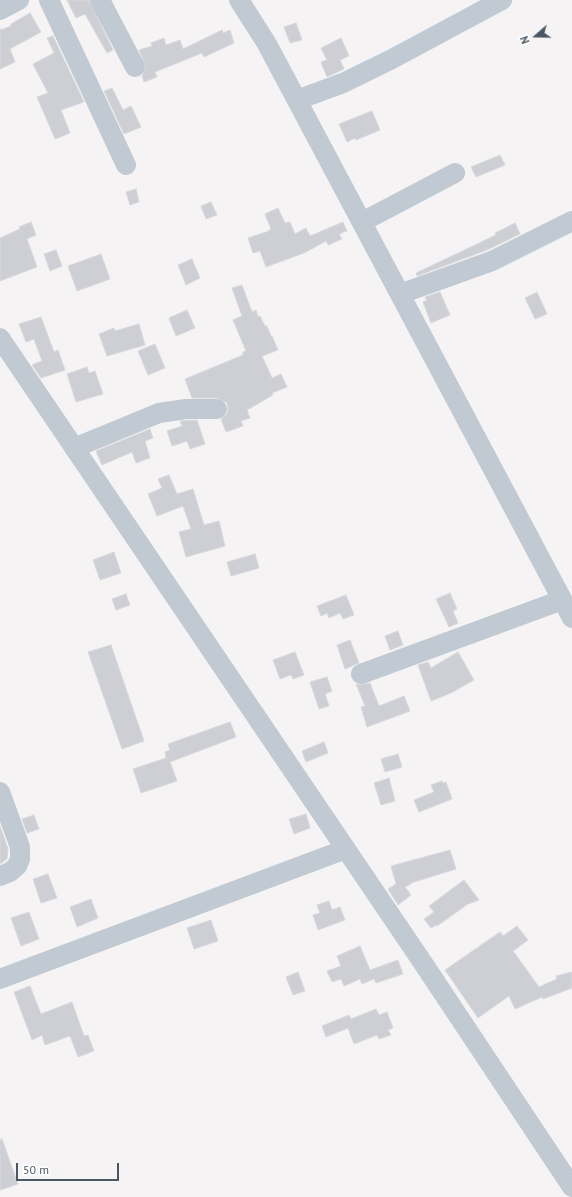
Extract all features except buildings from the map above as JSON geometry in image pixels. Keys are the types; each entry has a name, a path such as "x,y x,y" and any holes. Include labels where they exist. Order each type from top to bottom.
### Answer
{"street":[{"path":"0,10 19,0"},
{"path":"49,0 126,165"},
{"path":"100,0 135,67"},
{"path":"239,0 263,38 297,100 572,618"},
{"path":"297,100 343,83 364,73 502,0"},
{"path":"362,222 455,173"},
{"path":"400,294 492,261 572,221"},
{"path":"0,338 346,849 572,1187"},
{"path":"74,448 159,413 186,409 217,409"},
{"path":"361,674 562,600"},
{"path":"0,792 20,847 20,859 17,866 10,872 0,876"},
{"path":"0,979 346,849"}]}
